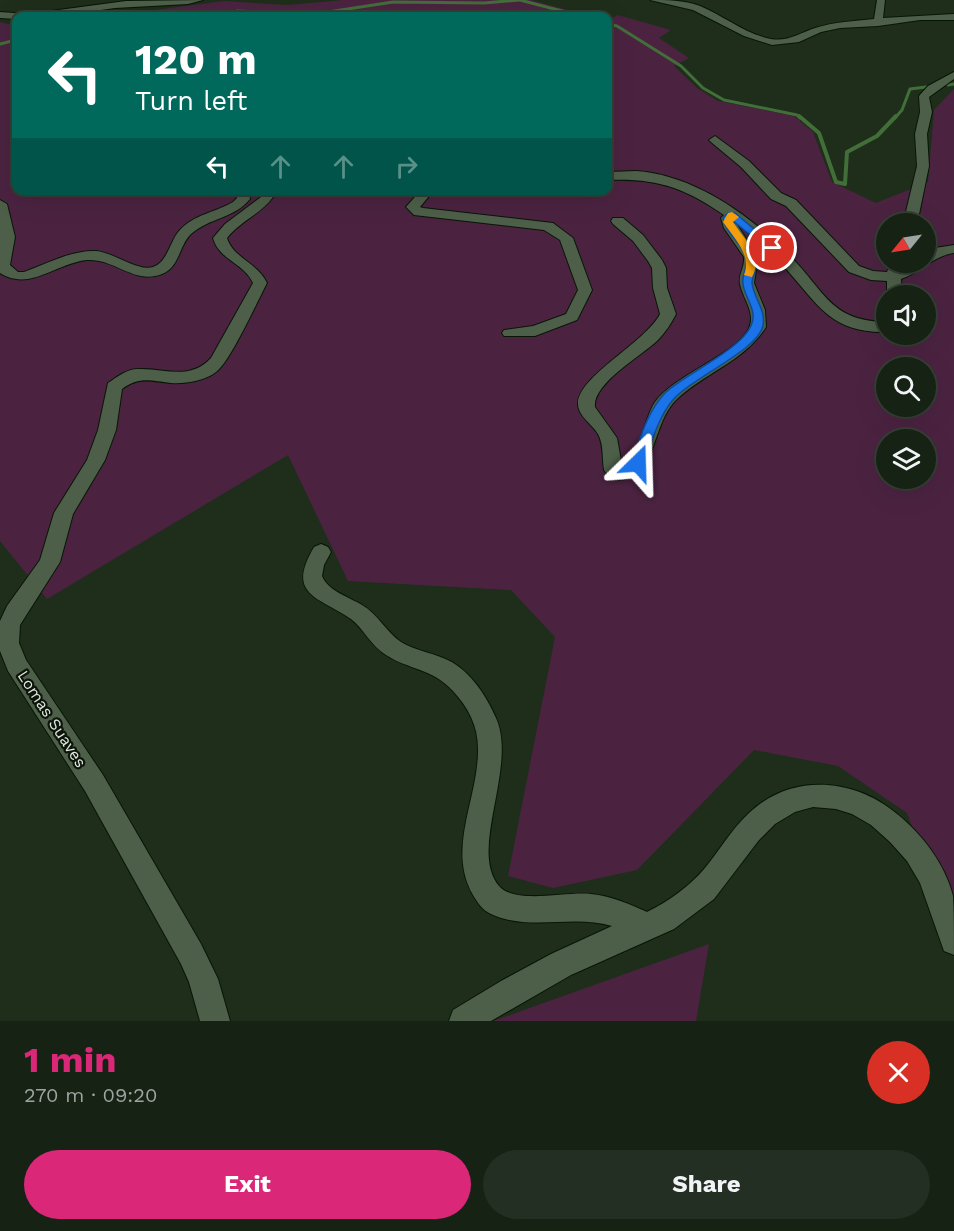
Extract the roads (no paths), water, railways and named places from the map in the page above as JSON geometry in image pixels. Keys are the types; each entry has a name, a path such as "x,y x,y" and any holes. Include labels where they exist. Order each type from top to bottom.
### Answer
{"street":[{"path":"61,12 114,5 171,4 198,0"},
{"path":"654,0 696,8 731,33 759,42 794,44 796,40 816,28"},
{"path":"878,22 880,4 927,16"},
{"path":"734,18 764,34 780,38 816,28 840,25 927,16 954,17"},
{"path":"935,27 954,26"},
{"path":"912,213 923,166 921,134 926,112 924,96 932,88 954,75"},
{"path":"715,140 745,164 776,196 791,203 854,269 866,275 876,273"},
{"path":"612,176 646,176 665,180 698,194 732,215 780,254 816,298 836,315 861,326 876,327"},
{"path":"1,212 8,237 2,265 5,270 15,276 26,276 90,255 108,258 124,267 149,273 160,270 172,257 182,234 238,206 244,199 243,195"},
{"name":"Lomas Suaves","path":"215,1021 203,979 191,954 94,783 16,664 8,643 8,634 15,612 50,562 64,513 96,460 107,430 114,387 121,380 137,374 175,378 197,375 215,365 224,350 260,283 257,275 223,247 220,238 226,230 259,207 267,195"},
{"path":"424,195 413,207 419,212 548,226 566,238 585,290 572,317 535,331 510,333"},
{"path":"618,221 638,238 655,260 668,314 660,329 612,370 592,389 586,399 588,410 606,432 613,470 627,475 638,463 656,416 669,397 687,381 747,342 757,329 759,314 747,281 752,261 748,250 730,226 728,218 732,215"},
{"path":"936,253 954,249"},
{"path":"321,552 313,566 312,573 316,585 324,595 359,614 396,650 440,667 456,678 474,698 487,720 492,755 476,844 477,873 488,895 505,907 526,909 580,907 606,910 623,915 646,927"},
{"path":"464,1021 514,989 595,948 670,916 709,884 747,833 767,813 793,800 830,795 856,802 870,810 910,844 930,874 954,941"}],"waterway":[{"path":"328,12 393,2 484,3 519,0"},
{"path":"520,0 566,12"},
{"path":"235,12 263,12"},
{"path":"612,25 681,66 703,88 724,100 797,115 800,118"},
{"path":"0,44 12,41"},
{"path":"948,85 954,84"},
{"path":"895,118 902,110 910,89 926,87"},
{"path":"799,116 819,133 836,182 845,184 847,152 877,136 896,116"}]}
